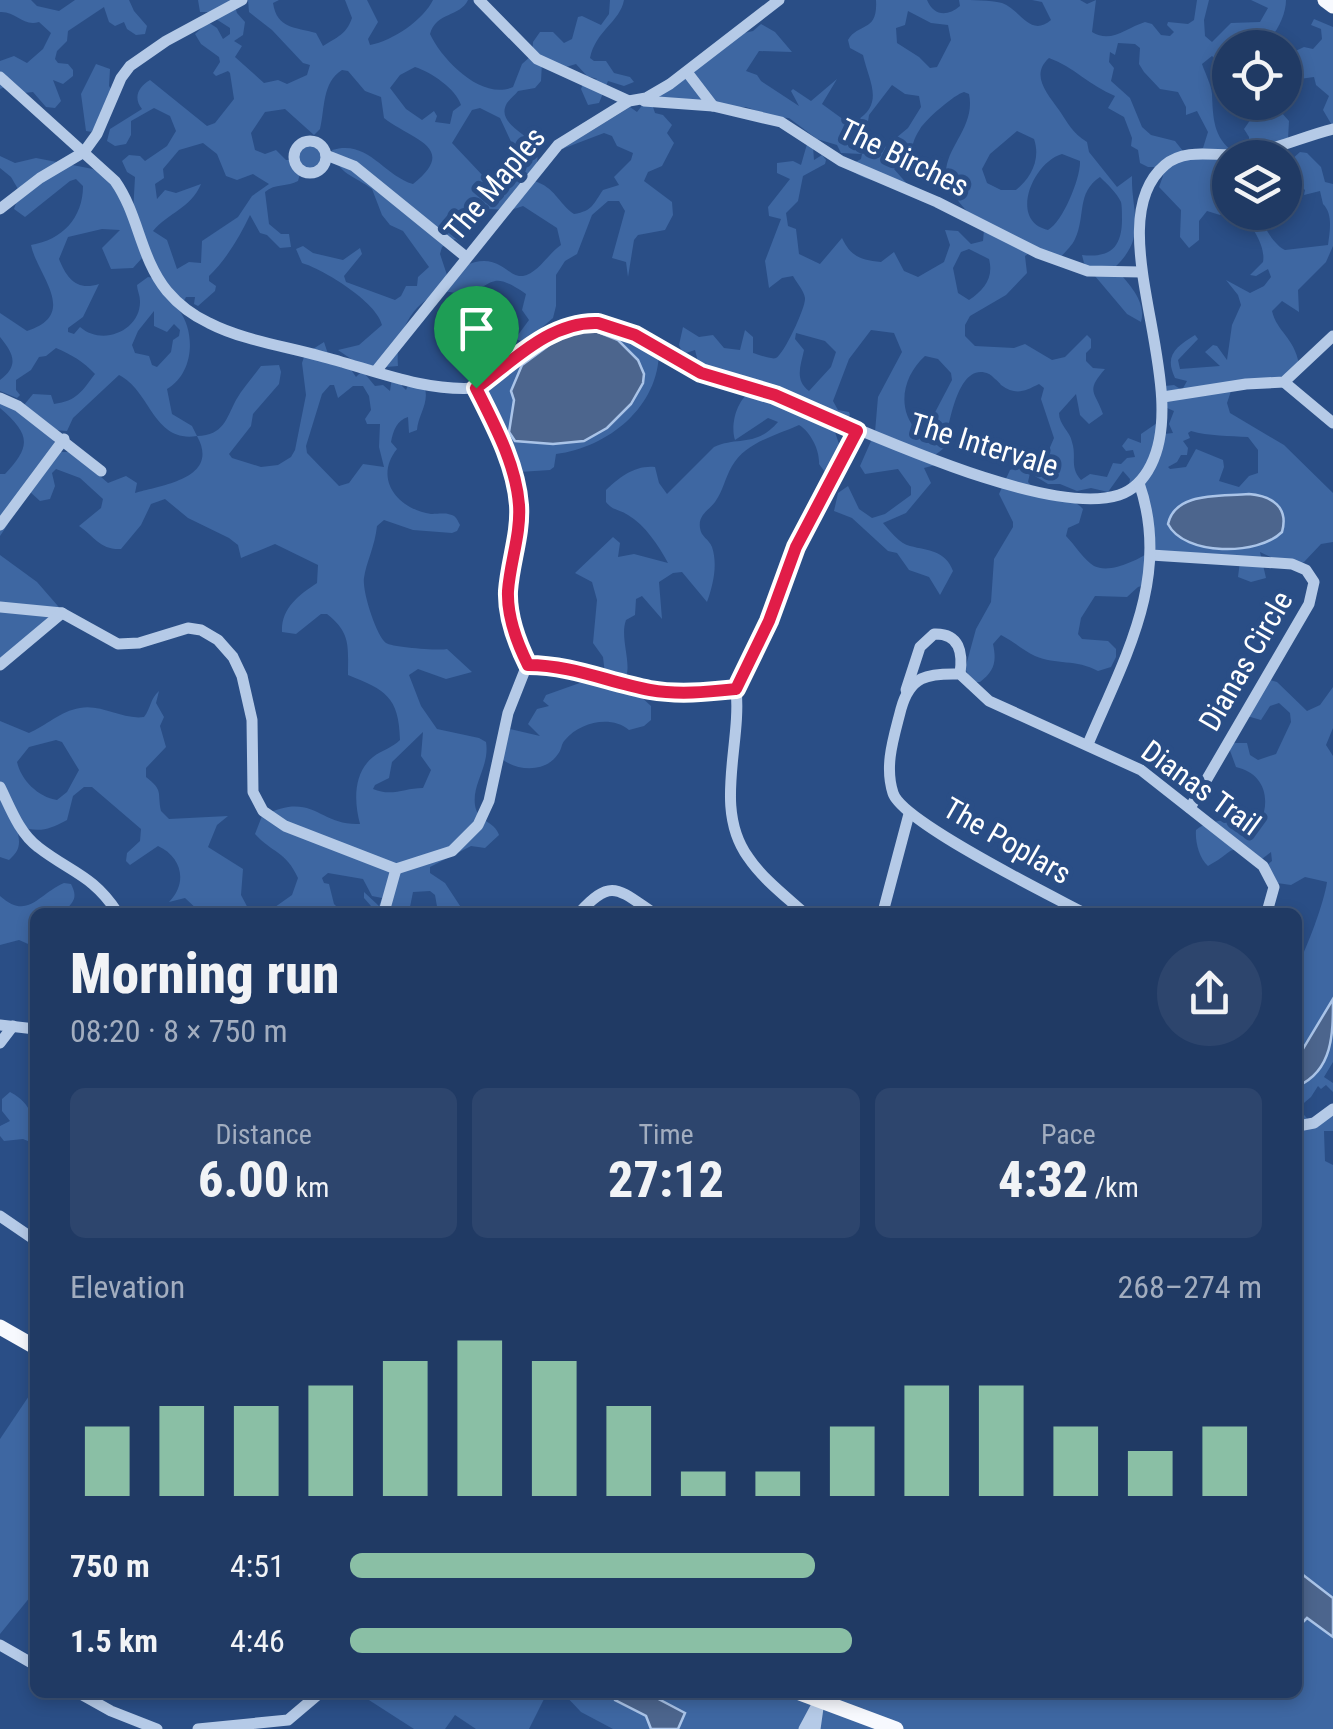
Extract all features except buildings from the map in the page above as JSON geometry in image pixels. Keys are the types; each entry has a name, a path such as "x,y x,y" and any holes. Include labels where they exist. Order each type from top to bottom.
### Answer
{"main road":[{"path":"1325,0 1333,6"},
{"path":"0,1327 30,1344"},
{"path":"814,1698 896,1729"}],"street":[{"path":"0,209 40,178 84,152 104,121 121,78 130,66 166,41 242,0"},
{"name":"The Birches","path":"478,0 537,59 635,101 713,106 781,122 842,161 1070,266 1088,271 1141,272"},
{"name":"The Maples","path":"376,371 558,146 687,72 778,0"},
{"path":"687,72 713,106"},
{"path":"0,77 84,152 124,194 153,271 187,309 219,328 438,388 476,388 502,442 518,491 519,522 508,598 527,665 508,713 489,801 478,824 452,851 396,869 285,826 262,812 254,792 252,720 242,676 233,657 218,640 188,628 139,644 118,644 62,614 0,607"},
{"path":"1088,744 1136,633 1151,554 1150,526 1139,483 1158,447 1164,424 1163,397 1141,272 1140,237 1143,207 1153,181 1168,162 1186,155 1254,153 1333,129"},
{"path":"326,155 354,166 466,258"},
{"name":"The Intervale","path":"476,388 557,330 598,323 635,335 701,373 775,395 967,472 1050,493 1110,498 1139,483"},
{"path":"1163,397 1284,382 1333,336"},
{"path":"1284,382 1333,423"},
{"path":"0,398 15,404 101,471"},
{"path":"796,908 747,856 735,830 731,796 736,689 769,621 796,547 857,431"},
{"path":"0,525 64,440"},
{"name":"Dianas Circle","path":"1151,554 1292,564 1306,570 1314,582 1309,604 1190,808"},
{"path":"0,665 62,614"},
{"name":"Dianas Trail","path":"908,814 895,798 889,767 906,690 920,647 934,634 948,635 958,645 960,674 989,700 1141,770 1264,866 1274,887 1268,908"},
{"path":"527,665 566,667 654,691 687,694 736,689"},
{"path":"906,690 927,676 960,674"},
{"path":"0,787 20,826 37,847 94,883 114,908"},
{"path":"883,908 908,814"},
{"name":"The Poplars","path":"908,814 1075,908"},
{"path":"385,908 396,869"},
{"path":"584,908 599,893 611,889 646,908"},
{"path":"0,1043 6,1026"},
{"path":"1302,1125 1314,1123 1333,1109"},
{"path":"0,1216 30,1237"},
{"path":"0,1646 30,1661"},
{"path":"88,1698 111,1712 158,1729"},
{"path":"198,1729 292,1725 315,1698"},
{"path":"804,1729 820,1700"},
{"path":"815,1729 820,1700"}],"shaded area":[{"path":"0,0 31,0 37,6 59,11 75,0 129,0 147,26 145,34 136,35 124,22 115,26 109,22 104,7 68,31 67,41 55,59 68,64 73,76 63,84 53,80 61,101 55,108 46,107 33,92 24,93 9,85 0,89 0,61 14,56 27,63 43,49 51,33 39,22 0,12"},
{"path":"198,0 233,0 245,22 243,35 234,41 242,46 235,57 264,83 278,80 287,84 307,75 310,65 303,63 249,12 248,0 279,0 273,3 278,18 288,26 316,33 323,46 350,24 352,18 345,0 367,0 378,22 368,39 370,45 407,28 433,0 468,0 437,22 430,34 464,75 501,90 513,87 540,32 553,32 564,43 572,39 578,17 601,25 609,14 610,0 624,0 597,40 590,58 606,61 614,73 634,82 624,86 608,81 599,103 588,105 581,89 583,84 597,79 587,76 576,64 566,67 542,63 541,81 535,88 518,91 505,110 509,123 536,148 534,181 547,187 574,214 589,209 603,190 619,185 614,177 633,153 617,146 612,136 604,133 562,149 630,107 637,112 740,34 761,24 775,32 792,52 759,51 746,71 799,106 793,89 811,101 837,79 822,104 844,120 856,121 870,107 873,91 863,55 850,48 848,40 874,18 876,0 927,0 941,13 960,6 959,0 997,2 1037,26 1051,20 1042,2 1032,0 1080,0 1087,4 1096,0 1092,32 1118,34 1145,22 1161,35 1170,36 1174,32 1168,22 1188,24 1194,20 1197,0 1209,0 1204,20 1205,36 1212,42 1212,56 1202,64 1211,90 1212,120 1222,140 1212,140 1212,213 1207,211 1199,221 1199,240 1189,248 1180,237 1181,210 1159,187 1161,167 1140,163 1124,117 1108,108 1115,96 1049,58 1041,71 1042,84 1050,97 1117,187 1132,176 1135,234 1115,267 1139,299 1141,322 1127,314 1084,263 1082,255 1107,253 1120,237 1121,202 1100,177 1088,190 1070,247 1059,259 1032,251 1025,256 1027,273 1006,295 970,316 965,336 975,346 1014,348 1025,344 1052,360 1065,357 1087,335 1091,348 1086,361 1093,368 1105,369 1093,387 1103,414 1089,424 1080,415 1076,394 1059,417 1071,438 1075,471 1081,480 1090,474 1107,477 1113,463 1121,464 1135,457 1133,450 1126,451 1122,446 1128,438 1141,443 1141,434 1157,423 1164,434 1173,433 1169,424 1174,411 1167,408 1165,386 1174,385 1182,390 1187,381 1175,378 1172,370 1171,357 1177,348 1195,335 1198,339 1178,360 1180,369 1220,366 1205,352 1213,345 1227,360 1232,325 1241,305 1226,280 1250,293 1271,277 1268,269 1250,275 1263,262 1254,230 1267,230 1285,250 1328,245 1330,217 1320,191 1304,195 1302,187 1302,152 1307,153 1321,167 1325,182 1333,184 1333,246 1326,262 1298,290 1299,312 1282,301 1272,311 1299,364 1286,376 1233,385 1227,403 1230,413 1284,445 1333,493 1333,542 1321,544 1304,562 1292,567 1260,552 1266,578 1251,582 1238,577 1240,561 1156,559 1149,584 1138,587 1127,597 1095,596 1081,618 1078,634 1082,639 1108,641 1116,649 1111,667 1098,671 1043,659 1001,635 993,644 991,670 980,682 973,682 965,669 976,629 991,602 994,559 1013,527 999,494 1010,470 1036,467 1045,459 1054,438 1041,399 1044,388 1039,384 1016,391 989,374 978,372 969,377 951,414 944,448 934,456 939,464 924,468 931,483 906,513 883,523 903,543 936,552 946,559 953,571 940,595 929,577 909,570 897,553 888,551 852,518 834,511 838,493 848,486 859,509 872,518 885,514 911,495 911,487 898,469 865,474 860,466 875,432 878,397 902,352 894,333 871,330 849,359 833,401 838,410 850,415 835,432 839,444 848,451 828,476 819,464 814,442 799,425 753,445 732,466 718,498 701,520 701,531 712,547 715,561 707,602 682,572 659,582 662,619 642,596 636,599 635,615 626,620 624,628 628,668 624,681 651,706 651,720 629,730 614,723 587,725 571,734 546,764 523,768 508,763 502,759 510,729 540,736 528,724 537,709 549,706 543,701 546,695 605,674 603,657 593,643 597,600 592,582 575,573 613,537 620,543 618,557 634,554 668,563 640,524 606,502 606,490 634,470 655,467 667,494 714,447 762,435 778,422 768,418 735,440 736,413 751,392 731,376 700,370 695,350 683,354 679,345 683,327 699,337 713,335 724,348 740,350 745,330 753,337 753,353 774,358 789,340 805,298 793,276 782,278 769,288 765,261 781,219 769,216 768,207 790,179 777,173 777,163 793,161 801,165 807,144 813,147 814,160 822,155 826,160 803,176 798,201 786,213 788,226 796,229 799,254 820,264 842,238 853,253 868,260 881,262 894,252 904,271 918,277 944,262 950,245 945,230 958,231 971,244 983,241 984,230 956,198 946,174 951,152 967,119 969,94 954,97 920,129 910,153 894,169 908,185 858,175 852,171 852,164 862,154 841,153 837,145 817,139 789,118 746,107 653,107 672,125 667,133 674,143 662,166 648,172 644,181 672,202 673,215 665,230 638,235 634,240 628,277 626,262 612,258 625,211 619,201 608,201 592,215 577,254 565,261 556,275 553,318 525,342 515,339 529,320 522,310 526,294 504,282 492,282 472,291 445,292 424,302 403,331 398,366 374,368 365,374 375,386 383,385 390,391 392,378 401,378 406,390 409,383 425,389 417,430 409,433 408,417 394,430 391,442 397,449 390,460 389,481 408,506 431,514 451,515 460,525 452,533 413,530 384,520 377,526 365,572 367,602 386,643 447,649 472,672 446,679 418,669 409,675 421,706 437,729 486,742 475,805 479,815 499,835 485,848 471,846 430,867 430,873 445,883 461,908 437,908 435,895 430,891 413,892 410,908 363,908 371,906 364,892 379,906 382,898 372,896 363,879 328,873 322,878 329,884 338,908 274,908 292,895 298,878 284,857 255,834 262,816 293,807 360,824 356,797 362,771 373,757 400,740 397,713 388,697 348,675 346,641 335,621 321,614 296,634 282,632 288,609 317,583 318,565 275,544 241,558 238,545 229,538 188,518 165,499 151,504 141,525 121,549 108,547 79,526 101,508 103,499 80,478 56,469 52,473 55,486 50,499 40,501 29,491 8,517 0,536 0,474 5,474 20,456 24,441 18,426 0,408 0,400 24,405 33,394 51,395 54,404 62,403 78,394 95,374 56,348 39,357 31,370 16,380 20,395 17,398 0,391 0,380 10,369 12,359 0,337 0,313 27,331 43,324 51,315 51,293 31,245 52,238 69,226 79,208 83,186 76,179 70,181 25,217 14,209 16,203 42,182 18,189 0,168 0,156 15,163 36,158 93,169 109,179 133,213 135,177 127,172 122,161 129,155 145,161 167,146 176,131 170,116 154,108 131,121 126,144 115,146 107,141 110,129 142,109 138,93 150,80 207,126 215,123 234,99 230,73 213,73 219,57 201,44 195,34 208,22 223,39 230,34 230,28 216,19 216,12 200,12","holes":["908,11 931,23 948,25 951,40 937,67 930,68 897,43 896,28 905,25","1118,43 1140,48 1139,64 1144,72 1160,89 1178,92 1186,115 1197,111 1208,132 1203,148 1183,151 1175,141 1151,135 1142,127 1130,98 1111,81 1114,68 1109,62 1110,52 1115,55","415,67 454,93 461,105 453,111 450,124 435,122 434,111 422,120 406,109 390,88 400,75","342,70 348,71 365,91 381,97 384,118 426,145 432,161 413,184 356,149 332,150 334,158 342,169 372,189 382,215 390,225 403,231 429,267 418,277 417,286 406,286 395,300 346,282 344,276 362,254 360,248 343,260 313,253 303,246 296,249 302,263 348,288 370,306 382,325 359,345 338,350 354,361 360,373 356,377 350,368 342,368 328,354 324,342 305,354 302,363 306,395 295,450 278,465 261,467 229,454 251,426 253,414 279,384 279,365 261,366 219,429 206,435 197,436 192,426 172,414 167,389 183,373 190,352 188,330 179,310 186,297 195,297 194,304 198,306 215,291 209,276 250,215 260,233 280,248 291,247 289,234 281,234 269,224 265,192 298,181 301,170 311,173 321,169 325,159 322,147 313,142 299,146 294,160 286,160 276,150 265,154 255,150 251,133 265,112 285,109 314,135 320,129 331,81","892,85 905,94 919,96 921,107 908,128 878,153 867,128 869,115","480,108 500,118 514,148 512,167 495,179 485,178 452,143 472,110","1017,131 1034,139 1035,161 1016,190 1001,190 987,183 982,169 990,154","203,143 217,154 226,176 237,180 253,174 269,184 252,196 238,217 202,241 201,263 189,262 177,269 167,240 153,231 191,199 201,184 176,193 165,190 157,199 155,184 164,178 163,169 179,150","1062,154 1080,161 1070,198 1048,230 1036,224 1027,204 1034,179","523,206 557,228 561,245 523,276 487,261 447,275 440,254 442,247 455,239 462,243 456,229 462,224 478,226 480,215 488,209","102,229 120,230 102,248 111,269 133,268 143,257 154,278 148,277 137,285 139,311 128,327 109,335 89,333 80,327 74,334 68,332 83,317 99,284 85,286 69,278 59,259 68,237","969,249 989,259 989,278 969,300 958,293 953,268 961,252","154,311 154,326 167,332 174,324 180,330 171,352 157,367 149,356 135,353 132,345","796,333 825,341 836,352 831,367 809,391 800,377 804,350 795,339","925,356 938,359 951,373 952,380 931,420 917,431 910,422 905,402 907,382","119,375 138,392 161,424 182,436 197,436 202,450 195,471 172,483 135,493 137,483 126,476 108,483 72,452 61,452 49,434 54,430 67,431 73,418","330,385 334,385 338,398 353,386 363,386 371,410 365,419 367,424 380,424 379,447 384,467 363,464 349,483 339,486 307,453 322,394","1191,431 1248,437 1258,450 1258,473 1239,487 1219,481 1223,460 1196,449 1186,467 1170,469 1181,455 1187,455 1183,441 1190,438","1123,471 1130,479 1129,485 1136,485 1151,551 1116,567 1094,566 1066,536 1068,528 1079,523 1083,509 1028,482 1030,473 1048,484 1077,491 1091,488 1108,492","423,732 421,756 431,770 423,788 392,792 373,789 389,778 392,762"]},
{"path":"1251,0 1286,0 1276,30 1224,30 1231,23 1260,22 1268,8"},
{"path":"1314,19 1333,27 1333,127 1323,110 1329,96 1316,85 1314,77 1302,79 1302,48 1313,49 1322,39 1321,29 1311,25"},
{"path":"96,64 110,69 109,86 118,99 92,132 86,131 81,94"},
{"path":"1250,120 1289,121 1288,139 1284,140 1249,140 1244,129"},
{"path":"586,323 659,349 651,388 628,420 612,433 595,443 556,454 550,470 519,472 476,388 542,340"},
{"path":"593,330 618,340 638,360 643,383 631,404 607,428 584,441 515,441 509,432 514,400 511,391 522,365 563,335"},
{"path":"1249,494 1271,500 1281,510 1282,532 1271,540 1240,548 1205,547 1177,535 1168,524 1172,513 1190,501"},
{"path":"0,555 37,582 64,613 0,665"},
{"path":"1266,679 1277,682 1307,711 1320,705 1333,687 1333,728 1326,745 1333,756 1333,1062 1324,1077 1333,1083 1333,1092 1326,1085 1321,1089 1318,1086 1302,1105 1302,955 1327,882 1305,877 1291,885 1270,882 1267,865 1272,861 1271,852 1262,859 1232,851 1208,866 1196,839 1196,830 1202,826 1264,812 1265,796 1260,783 1236,767 1229,748 1232,743 1247,743 1250,755 1258,760 1276,754 1291,722 1290,713 1279,703 1270,706 1261,720 1247,716"},
{"path":"159,691 156,703 164,717 160,726 166,747 146,768 146,777 158,789 161,811 169,819 228,816 217,825 208,847 243,869 241,895 248,908 196,908 185,898 169,902 180,879 173,857 158,846 130,865 127,853 140,841 141,829 92,787 84,787 73,796 67,820 60,824 36,830 16,825 16,852 9,860 0,857 0,721 29,733 80,708 144,717","holes":["56,740 62,742 79,770 67,792 57,800 31,787 17,762 29,747"]},
{"path":"71,884 74,899 67,908 30,908 30,945 19,940 0,945 0,896 26,906 55,888"},
{"path":"1333,999 1329,1050 1318,1071 1302,1084 1302,1050"},
{"path":"10,1092 24,1102 30,1112 30,1142 4,1141 0,1136 0,1126 10,1121 2,1111 2,1099"},
{"path":"1333,1111 1333,1131 1324,1131 1325,1161 1333,1165 1333,1729 613,1729 581,1712 568,1698 1302,1698 1302,1113 1312,1124"},
{"path":"30,1394 30,1597 0,1634 0,1439"},
{"path":"1302,1574 1333,1598 1333,1637 1307,1618 1302,1623"},
{"path":"366,1698 544,1698 529,1729 476,1729 455,1715 445,1729 414,1729"},
{"path":"656,1698 685,1713 678,1729 651,1729 646,1716 615,1700"}],"route":[{"path":"586,322 598,323 635,335 701,373 775,395 857,431 796,547 769,621 736,689 687,694 654,691 566,667 527,665 510,617 508,598 519,522 518,491 502,442 476,388 557,330 586,322"}]}
